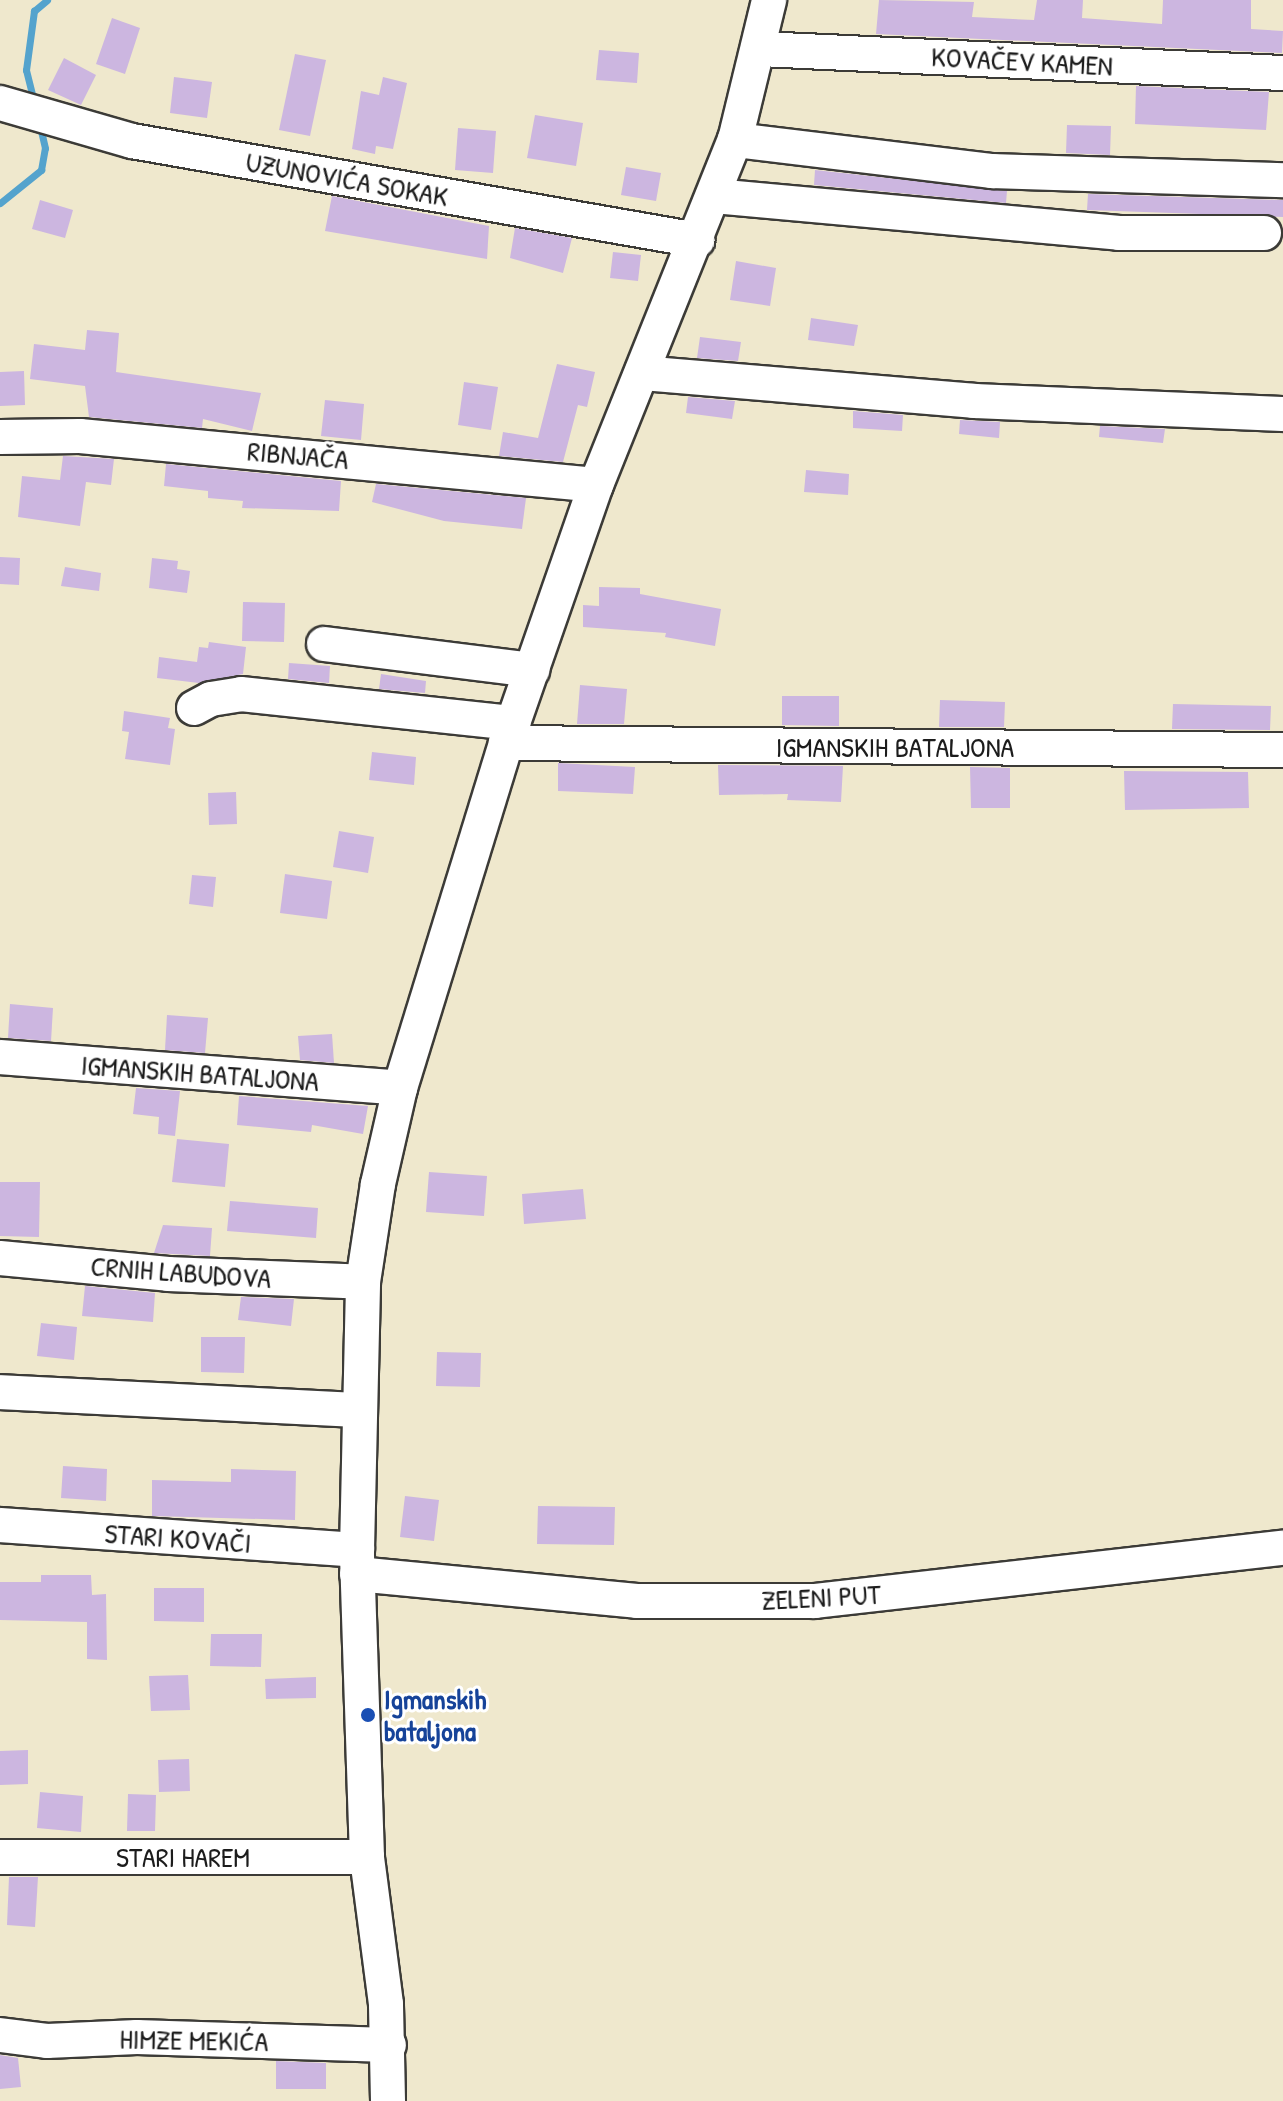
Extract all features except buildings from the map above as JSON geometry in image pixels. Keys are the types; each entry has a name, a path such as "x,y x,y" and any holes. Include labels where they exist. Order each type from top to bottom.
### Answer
{"street":[{"path":"388,2101 389,2045 367,1857 357,1562 363,1282 400,1088 510,733 596,485 735,140 760,49 769,0"},
{"name":"KOVAČEV KAMEN","path":"760,49 1283,73"},
{"name":"UZUNOVIĆA SOKAK","path":"0,103 68,119 132,141 697,240"},
{"path":"735,140 992,171 1283,180"},
{"path":"714,196 1072,230 1264,233"},
{"path":"642,373 974,401 1283,414"},
{"name":"RIBNJAČA","path":"0,437 80,436 596,485"},
{"path":"324,644 532,670"},
{"name":"IGMANSKIH BATALJONA","path":"194,708 211,699 241,694 510,733 1283,750"},
{"name":"IGMANSKIH BATALJONA","path":"0,1057 400,1088"},
{"name":"CRNIH LABUDOVA","path":"0,1258 168,1274 363,1282"},
{"path":"0,1392 360,1410"},
{"name":"STARI KOVAČI","path":"0,1525 357,1562"},
{"name":"ZELENI PUT","path":"357,1562 637,1601 815,1601 1283,1548"},
{"name":"STARI HAREM","path":"0,1857 367,1857"},
{"name":"HIMZE MEKIĆA","path":"0,2035 47,2041 137,2037 389,2045"}],"waterway":[{"path":"34,102 26,70 34,11 47,0"},
{"path":"0,203 41,170 45,148 40,126"}],"place":[{"name":"Igmanskih bataljona","path":"368,1715"}]}
